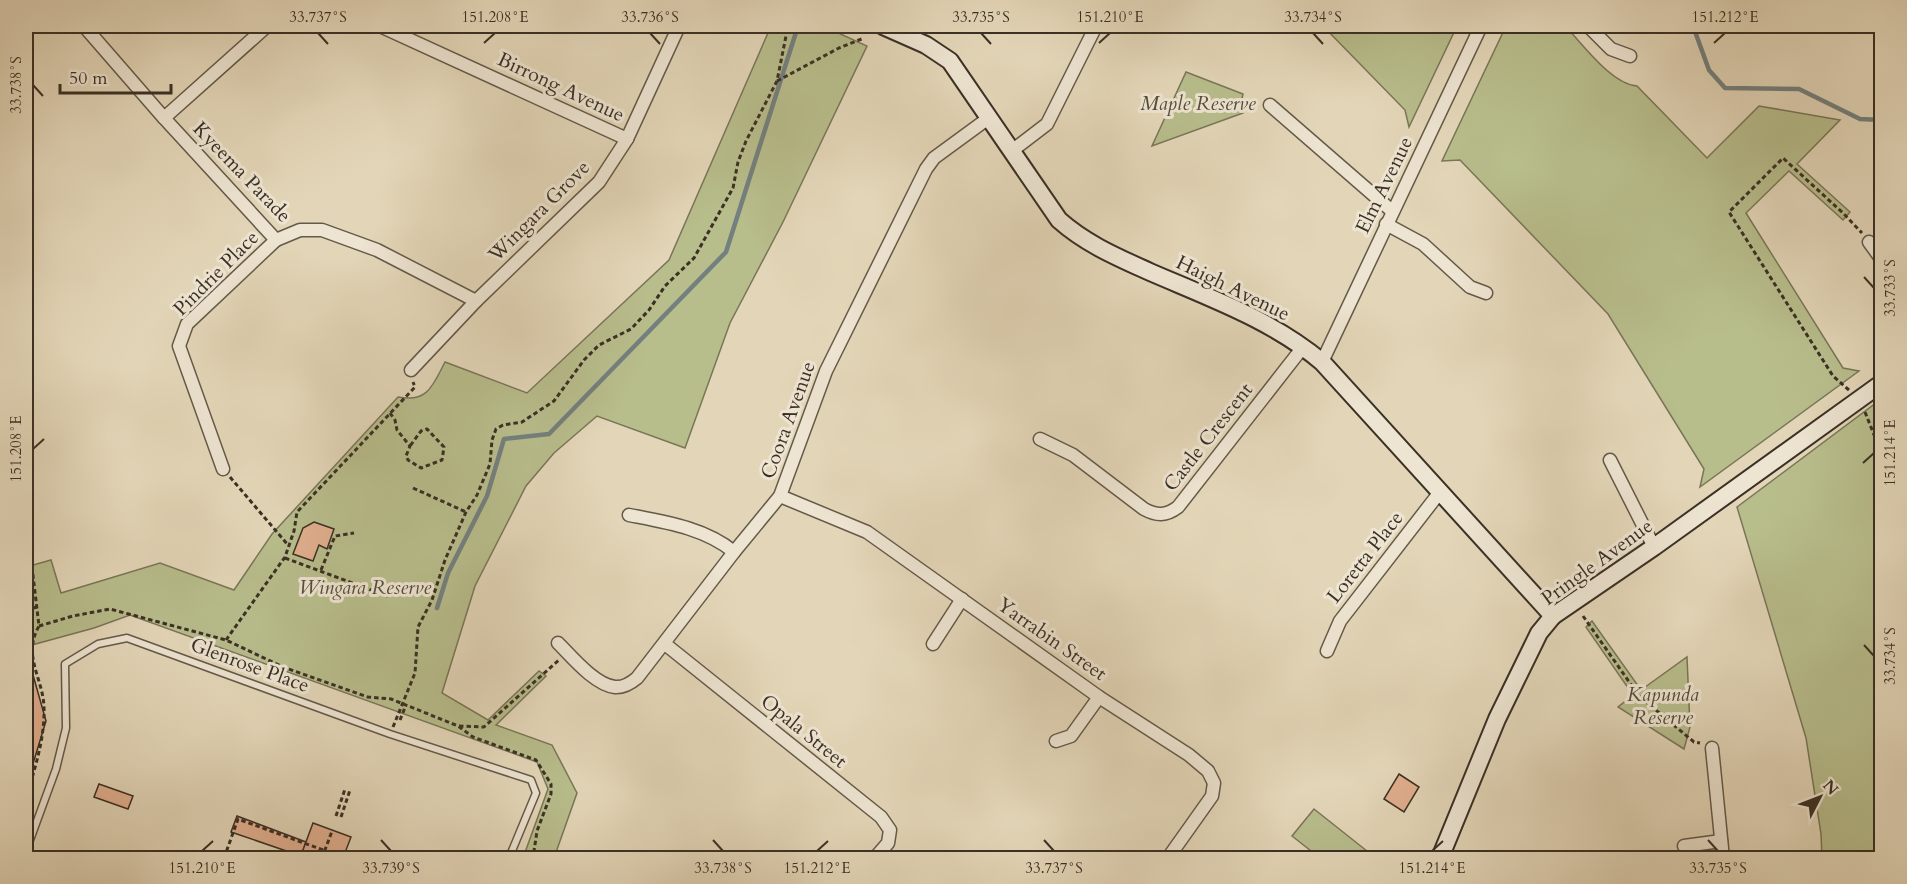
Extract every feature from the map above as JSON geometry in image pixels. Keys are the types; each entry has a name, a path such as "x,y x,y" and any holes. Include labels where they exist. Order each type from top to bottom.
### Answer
{"street":[{"name":"Kyeema Parade","path":"84,26 164,118 276,240 300,230 321,230 377,250 476,301"},
{"path":"164,118 267,26"},
{"name":"Birrong Avenue","path":"380,26 627,139"},
{"name":"Wingara Grove","path":"411,370 476,301 599,182 627,139 679,26"},
{"name":"Haigh Avenue","path":"883,26 941,54 950,62 1059,219 1077,236 1107,253 1261,321 1303,347 1322,362 1553,616"},
{"path":"1013,150 1047,123 1096,26"},
{"name":"Elm Avenue","path":"1322,362 1481,26"},
{"path":"1588,26 1611,49 1630,56"},
{"path":"1270,105 1392,211"},
{"name":"Coora Avenue","path":"558,644 592,676 616,688 627,685 637,678 665,644 734,552 780,496 826,371 926,169 934,158 990,117"},
{"path":"1386,224 1424,244 1470,287 1486,293"},
{"name":"Pindrie Place","path":"223,469 179,346 187,324 276,240"},
{"path":"1869,242 1881,260"},
{"name":"Castle Crescent","path":"1040,439 1073,454 1144,510 1156,515 1169,514 1178,507 1303,347"},
{"name":"Pringle Avenue","path":"1440,858 1497,719 1539,633 1553,616 1654,547 1881,384"},
{"path":"1610,460 1654,547"},
{"name":"Loretta Place","path":"1327,651 1340,621 1440,492"},
{"name":"Yarrabin Street","path":"780,496 867,532 1099,697 1189,755 1208,771 1214,783 1212,796 1168,858"},
{"path":"629,515 679,525 723,543 734,552"},
{"path":"933,644 962,599"},
{"name":"Opala Street","path":"665,644 881,817 890,830 888,843 875,858"},
{"path":"1056,741 1071,736 1099,697"},
{"path":"1712,748 1723,858"},
{"path":"1684,846 1721,841"}],"lane":[{"name":"Glenrose Place","path":"26,851 56,769 66,728 65,664 98,644 127,638 390,734 531,780 536,794 509,858"}],"path":[{"path":"400,720 415,673 418,627 432,600 445,560 466,512 477,495 490,464 492,440 496,429 503,425 522,422 554,401 598,345 631,329 649,310 665,286 694,258 733,188 742,152 777,81 788,26"},
{"path":"777,81 839,48 864,38"},
{"path":"1869,242 1844,214 1783,158 1729,212 1833,376 1860,399 1881,455"},
{"path":"226,640 285,557 294,531 297,512 415,387 411,370"},
{"path":"390,413 395,420 397,430 410,446"},
{"path":"427,429 444,447 442,460 421,468 408,460 406,456 410,446 421,431 427,429"},
{"path":"223,469 288,545"},
{"path":"413,488 466,512"},
{"path":"321,570 335,536 354,533"},
{"path":"26,538 29,542 39,626 33,636 34,669 44,704 43,728 37,763 26,798"},
{"path":"285,557 390,597"},
{"path":"26,610 37,607"},
{"path":"39,626 73,616 110,609 226,640 283,667 368,697 391,699 458,726 484,728 567,653"},
{"path":"1583,616 1639,696 1694,742 1712,748"},
{"path":"390,734 404,705"},
{"path":"336,816 345,789"},
{"path":"341,817 350,790"},
{"path":"224,858 238,819 345,858"},
{"path":"322,858 332,831"}],"green space":[{"name":"Wingara Reserve","path":"771,26 823,26 867,46 783,222 730,323 685,448 597,416 554,453 526,486 475,586 442,693 488,720 539,671 546,676 496,725 552,745 577,793 554,858 523,858 548,789 537,762 130,615 94,628 28,646 26,567 51,560 61,593 160,563 234,590 272,534 398,397 423,395 433,385 445,362 527,393 669,260"},
{"path":"1323,26 1457,26 1409,127 1405,110"},
{"path":"1506,26 1565,26 1608,71 1627,84 1637,86 1707,158 1759,106 1840,120 1797,164 1850,212 1843,220 1789,171 1746,213 1843,368 1859,371 1700,487 1704,469 1608,314 1460,160 1442,161"},
{"name":"Maple Reserve","path":"1186,72 1243,94 1241,104 1243,113 1152,146"},
{"path":"1876,403 1882,417 1881,858 1822,858 1821,834 1806,738 1737,507"},
{"name":"Kapunda Reserve","path":"1592,621 1641,690 1687,657 1690,727 1684,749 1618,707 1633,695 1586,627"},
{"path":"1314,809 1367,851 1361,858 1320,858 1292,836"}],"building":[{"path":"314,522 334,529 327,549 319,545 313,561 293,554 303,528"},
{"path":"26,650 46,721 32,767 26,765"},
{"path":"1399,774 1419,787 1404,812 1384,799"},
{"path":"99,784 133,796 128,809 94,797"},
{"path":"237,816 306,842 301,856 231,832"},
{"path":"313,823 351,837 343,858 300,858"}],"waterway":[{"path":"437,608 448,573 487,496 504,439 549,434 726,252 798,26"},
{"path":"1693,26 1709,70 1725,88 1799,89 1860,119 1882,120"}]}
